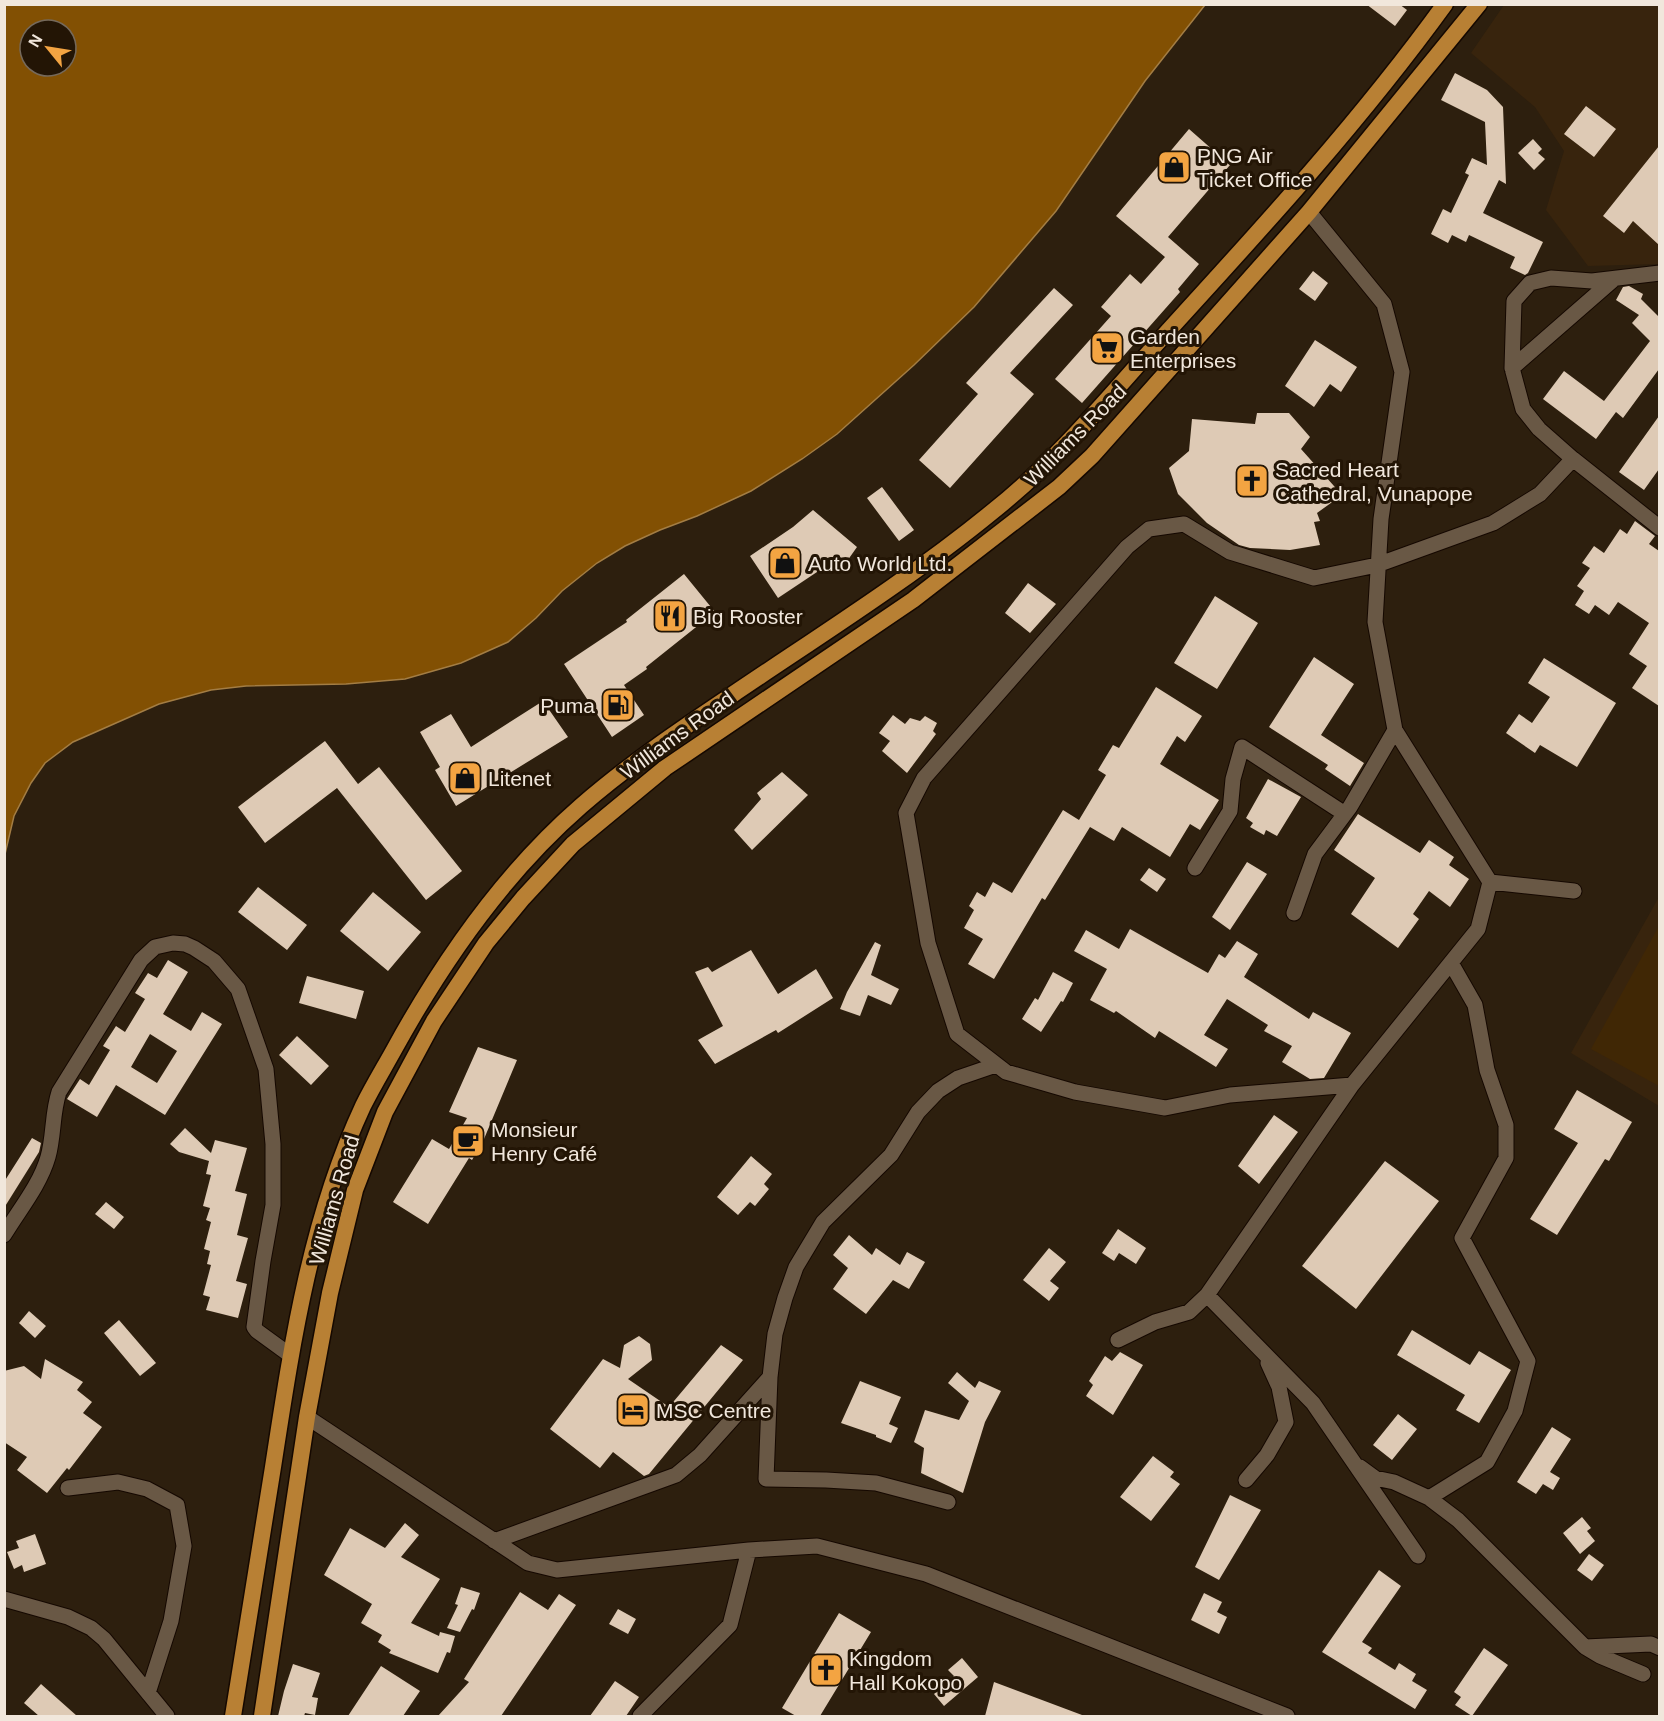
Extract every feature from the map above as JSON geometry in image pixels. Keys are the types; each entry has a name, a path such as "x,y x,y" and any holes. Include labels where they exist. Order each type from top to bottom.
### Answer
{"main road":[{"name":"Williams Road","path":"233,1716 290,1355 314,1245 331,1184 366,1100 420,1003 468,933 510,877 544,840 582,805 657,745 899,582 994,511 1035,474 1064,446 1288,197 1396,72 1445,4"},
{"name":"Williams Road","path":"262,1716 307,1417 330,1293 356,1190 385,1112 434,1021 486,943 523,898 573,844 665,768 913,600 1059,487 1114,432 1309,212 1479,4"}],"street":[{"path":"1118,1340 1155,1322 1188,1312 1207,1295 1352,1085 1478,929 1490,882 1395,730 1375,622 1381,519 1402,372 1384,304 1309,212"},
{"path":"1659,273 1592,281 1551,278 1530,283 1514,301 1512,368 1523,409 1539,429 1659,528"},
{"path":"1512,368 1614,279"},
{"path":"1352,1085 1230,1095 1165,1108 1075,1092 1006,1072 957,1034 928,943 906,813 924,778 1127,547 1149,529 1184,524 1230,552 1314,578 1377,565 1493,523 1540,494 1573,459"},
{"path":"1293,913 1315,854 1345,814 1395,730"},
{"path":"1196,868 1230,811 1233,779 1242,747 1345,814"},
{"path":"1490,882 1574,891"},
{"path":"4,1235 42,1173 48,1156 59,1092 78,1061 148,952 165,944 185,944 214,961 238,989 266,1069 273,1144 273,1205 262,1261 255,1327 257,1331 290,1355"},
{"path":"1429,1498 1487,1462 1515,1411 1528,1361 1462,1239 1506,1158 1506,1125 1487,1070 1475,1005 1451,963"},
{"path":"948,1502 876,1483 766,1479 770,1377 775,1334 785,1298 796,1267 824,1222 891,1155 918,1112 938,1091 958,1078 996,1065"},
{"path":"1207,1295 1313,1403 1418,1556"},
{"path":"1246,1480 1267,1455 1286,1422 1279,1388 1263,1353"},
{"path":"494,1541 676,1475 700,1455 770,1377"},
{"path":"307,1417 528,1563 557,1570 749,1550 817,1546 926,1574 1287,1716"},
{"path":"1351,1460 1375,1478 1394,1482 1429,1498 1478,1539 1585,1647 1600,1656 1643,1674"},
{"path":"68,1488 118,1482 147,1489 177,1505 184,1546 171,1621 148,1693"},
{"path":"640,1716 730,1625 749,1550"},
{"path":"4,1599 68,1617 91,1628 104,1639 167,1716"},
{"path":"1585,1647 1651,1644 1659,1648"}],"shaded area":[{"path":"5,4 1205,4 1145,81 1056,211 974,307 837,434 802,459 751,491 625,546 597,563 562,591 508,642 461,663 405,679 346,684 246,686 211,690 159,704 73,742 45,763 31,783 14,816 5,854"},
{"path":"1504,5 1659,5 1659,264 1588,266 1546,210 1564,151 1535,107 1471,53"},
{"path":"1659,897 1659,1106 1571,1053"},
{"path":"1659,926 1659,1086 1591,1049"}],"building":[{"path":"1366,4 1399,4 1407,10 1395,26"},
{"path":"1455,73 1487,90 1503,107 1506,184 1499,180 1483,213 1543,242 1525,275 1510,268 1515,257 1469,235 1466,242 1452,235 1448,243 1431,234 1443,209 1451,213 1469,175 1465,173 1472,158 1487,165 1485,122 1441,100"},
{"path":"1586,106 1616,129 1594,157 1564,134"},
{"path":"1189,129 1230,165 1168,237 1199,264 1178,289 1180,292 1082,403 1055,379 1111,316 1101,307 1130,274 1141,284 1165,257 1116,216"},
{"path":"1533,139 1542,149 1538,153 1545,159 1534,170 1518,153"},
{"path":"1659,146 1659,245 1633,221 1624,233 1603,216"},
{"path":"1313,271 1328,283 1315,301 1299,289"},
{"path":"1629,286 1643,294 1641,299 1659,317 1659,369 1623,418 1616,412 1596,439 1543,399 1564,371 1604,401 1650,341 1632,323 1639,315 1616,300 1623,287"},
{"path":"1054,288 1073,305 1010,373 1034,394 950,488 919,460 978,394 966,383"},
{"path":"1315,340 1357,367 1341,392 1330,384 1314,407 1285,386"},
{"name":"Sacred Heart Cathedral, Vunapope","path":"1257,413 1289,413 1310,437 1301,449 1342,495 1317,513 1320,521 1314,522 1320,545 1290,550 1250,548 1239,545 1207,523 1178,494 1169,468 1189,451 1192,419 1255,424"},
{"path":"1659,416 1659,469 1644,490 1619,472"},
{"path":"882,487 914,530 899,541 867,498"},
{"path":"813,510 857,547 845,564 838,558 778,598 750,556 793,527"},
{"path":"1635,521 1655,536 1649,544 1659,551 1659,706 1632,688 1647,666 1629,654 1649,623 1618,602 1609,615 1595,605 1589,614 1575,605 1584,591 1577,586 1590,568 1582,563 1594,546 1604,553 1620,529 1627,534"},
{"path":"684,574 715,612 646,667 647,669 624,685 644,715 612,737 564,664 627,622 626,620"},
{"path":"1028,583 1056,604 1030,633 1005,613"},
{"path":"1215,596 1258,623 1217,689 1174,663"},
{"path":"1314,657 1354,684 1321,735 1364,763 1350,786 1325,769 1328,765 1269,727"},
{"path":"1544,658 1616,703 1577,767 1540,745 1535,753 1506,733 1519,714 1532,723 1550,697 1528,683"},
{"path":"1156,687 1202,716 1185,742 1177,736 1160,764 1219,800 1200,830 1190,824 1170,857 1122,827 1114,841 1090,827 1045,900 1042,898 994,979 968,964 983,939 964,928 974,910 969,906 977,892 985,897 993,882 1012,893 1063,810 1079,820 1106,775 1098,770 1113,745 1119,748"},
{"path":"543,701 568,737 456,806 435,770 440,767 420,732 451,714 471,747"},
{"path":"893,715 905,724 910,718 920,721 925,716 937,723 933,731 936,734 907,773 882,751 890,741 879,733"},
{"path":"325,741 358,784 379,767 462,871 426,900 337,788 265,843 238,807"},
{"path":"782,772 808,795 752,850 734,830 761,799 757,793"},
{"path":"1268,779 1301,797 1277,836 1266,830 1264,835 1250,827 1253,823 1246,818"},
{"path":"1358,814 1420,853 1429,840 1454,857 1449,865 1469,879 1450,907 1429,891 1413,914 1419,919 1398,948 1351,914 1375,878 1334,850"},
{"path":"1247,862 1267,874 1230,930 1212,917"},
{"path":"1149,868 1166,879 1157,892 1140,880"},
{"path":"258,887 307,925 287,950 238,912"},
{"path":"373,892 421,932 388,971 340,931"},
{"path":"1130,929 1208,973 1219,954 1225,958 1237,941 1258,954 1244,977 1309,1019 1313,1012 1351,1033 1324,1078 1310,1079 1282,1062 1292,1046 1264,1031 1268,1025 1227,999 1204,1035 1228,1049 1216,1067 1159,1031 1155,1038 1116,1011 1114,1013 1090,1000 1107,969 1074,951 1086,930 1119,949"},
{"path":"875,942 881,945 871,975 899,989 891,1005 868,995 860,1016 840,1009 847,992"},
{"path":"751,950 778,994 816,969 833,998 778,1033 776,1030 715,1064 698,1040 723,1026 695,972 708,967 712,972"},
{"path":"168,960 188,972 163,1014 191,1031 202,1012 222,1024 165,1115 116,1085 97,1117 67,1099 80,1079 89,1085 110,1050 103,1046 116,1026 125,1032 145,999 135,993 148,973 157,978","holes":["150,1034 177,1051 157,1083 131,1067"]},
{"path":"1053,972 1073,983 1063,1002 1061,1001 1041,1032 1022,1019 1035,998 1038,1000"},
{"path":"307,976 364,991 356,1019 299,1003"},
{"path":"297,1036 329,1066 311,1085 279,1055"},
{"path":"478,1047 517,1060 484,1139 472,1160 469,1158 428,1224 393,1202 432,1139 449,1149 467,1118 449,1112"},
{"path":"1577,1090 1632,1122 1609,1161 1605,1159 1557,1235 1530,1219 1578,1143 1554,1129"},
{"path":"1274,1115 1298,1132 1259,1184 1238,1166"},
{"path":"185,1128 211,1153 215,1140 247,1148 235,1191 247,1194 237,1235 248,1238 236,1281 247,1284 238,1318 206,1310 210,1297 203,1295 211,1265 207,1264 210,1251 204,1249 211,1222 206,1220 210,1208 203,1206 211,1175 206,1174 209,1161 179,1152 170,1144"},
{"path":"32,1138 41,1143 39,1152 4,1208 4,1182"},
{"path":"751,1156 772,1174 764,1184 769,1189 755,1206 750,1202 738,1215 717,1197"},
{"path":"1385,1161 1439,1201 1356,1309 1302,1266"},
{"path":"106,1202 124,1217 114,1229 95,1214"},
{"path":"1118,1229 1146,1248 1136,1264 1119,1253 1114,1261 1102,1253"},
{"path":"849,1235 872,1255 876,1248 900,1265 907,1252 925,1262 909,1289 893,1280 866,1314 833,1289 848,1268 833,1255"},
{"path":"1049,1248 1066,1262 1050,1281 1059,1288 1049,1301 1023,1280"},
{"path":"29,1311 46,1326 35,1338 19,1323"},
{"path":"119,1320 156,1363 140,1376 104,1333"},
{"path":"1412,1330 1470,1365 1479,1351 1511,1370 1479,1423 1456,1410 1465,1395 1397,1355"},
{"name":"MSC Centre","path":"639,1336 650,1344 652,1360 628,1379 669,1407 721,1345 743,1360 649,1474 644,1476 613,1452 600,1468 550,1429 603,1359 620,1368 624,1345"},
{"path":"1120,1352 1143,1365 1113,1415 1086,1396 1093,1385 1089,1381 1105,1356 1112,1361"},
{"path":"45,1359 83,1382 77,1390 92,1402 83,1413 102,1427 69,1470 67,1468 47,1493 17,1470 27,1457 4,1442 4,1371 24,1366 41,1379"},
{"path":"957,1372 975,1388 979,1381 1001,1391 985,1422 963,1493 921,1473 924,1448 914,1442 925,1410 959,1420 969,1401 948,1383"},
{"path":"860,1381 901,1397 889,1424 898,1428 891,1443 876,1435 841,1423"},
{"path":"1398,1414 1417,1429 1392,1460 1373,1445"},
{"path":"1552,1427 1571,1439 1550,1472 1560,1478 1553,1490 1543,1484 1536,1494 1517,1482"},
{"path":"1153,1456 1174,1472 1170,1477 1180,1484 1151,1521 1120,1497"},
{"path":"1230,1495 1261,1510 1219,1580 1195,1567"},
{"path":"1582,1517 1591,1528 1587,1531 1595,1541 1580,1554 1563,1533"},
{"path":"405,1523 419,1535 401,1557 440,1579 411,1623 439,1636 440,1632 455,1636 450,1653 447,1652 438,1673 389,1653 391,1650 378,1642 382,1635 361,1623 372,1604 324,1575 350,1528 385,1548"},
{"path":"35,1534 46,1564 24,1572 22,1565 14,1569 7,1552 19,1548 16,1541"},
{"path":"1589,1554 1604,1565 1592,1581 1577,1570"},
{"path":"1379,1570 1401,1586 1362,1642 1372,1648 1368,1653 1395,1670 1399,1663 1416,1674 1412,1681 1427,1690 1415,1709 1322,1652"},
{"path":"461,1587 480,1593 474,1610 472,1609 460,1632 447,1628 458,1605 455,1604"},
{"path":"520,1592 548,1610 559,1594 576,1605 501,1716 438,1716 469,1682 464,1679"},
{"path":"1204,1593 1222,1602 1217,1612 1227,1617 1219,1634 1191,1620"},
{"path":"618,1609 636,1619 628,1634 609,1624"},
{"name":"Kingdom Hall Kokopo","path":"839,1613 871,1632 820,1716 796,1716 782,1708"},
{"path":"1484,1648 1508,1665 1472,1716 1455,1705 1461,1697 1454,1692"},
{"path":"962,1658 978,1677 944,1706 934,1694 954,1676 948,1670"},
{"path":"293,1664 320,1673 312,1697 318,1698 315,1715 305,1713 304,1716 278,1716"},
{"path":"381,1666 420,1691 403,1716 348,1716"},
{"path":"615,1681 639,1697 626,1716 590,1716"},
{"path":"994,1682 1082,1715 985,1716"},
{"path":"41,1684 77,1716 39,1716 24,1703"}],"place":[{"name":"PNG Air Ticket Office","path":"1174,167"},
{"name":"Garden Enterprises","path":"1107,348"},
{"name":"Sacred Heart Cathedral, Vunapope","path":"1252,481"},
{"name":"Auto World Ltd.","path":"785,563"},
{"name":"Big Rooster","path":"670,616"},
{"name":"Puma","path":"618,705"},
{"name":"Litenet","path":"465,778"},
{"name":"Monsieur Henry Café","path":"468,1141"},
{"name":"MSC Centre","path":"633,1410"},
{"name":"Kingdom Hall Kokopo","path":"826,1670"}]}
